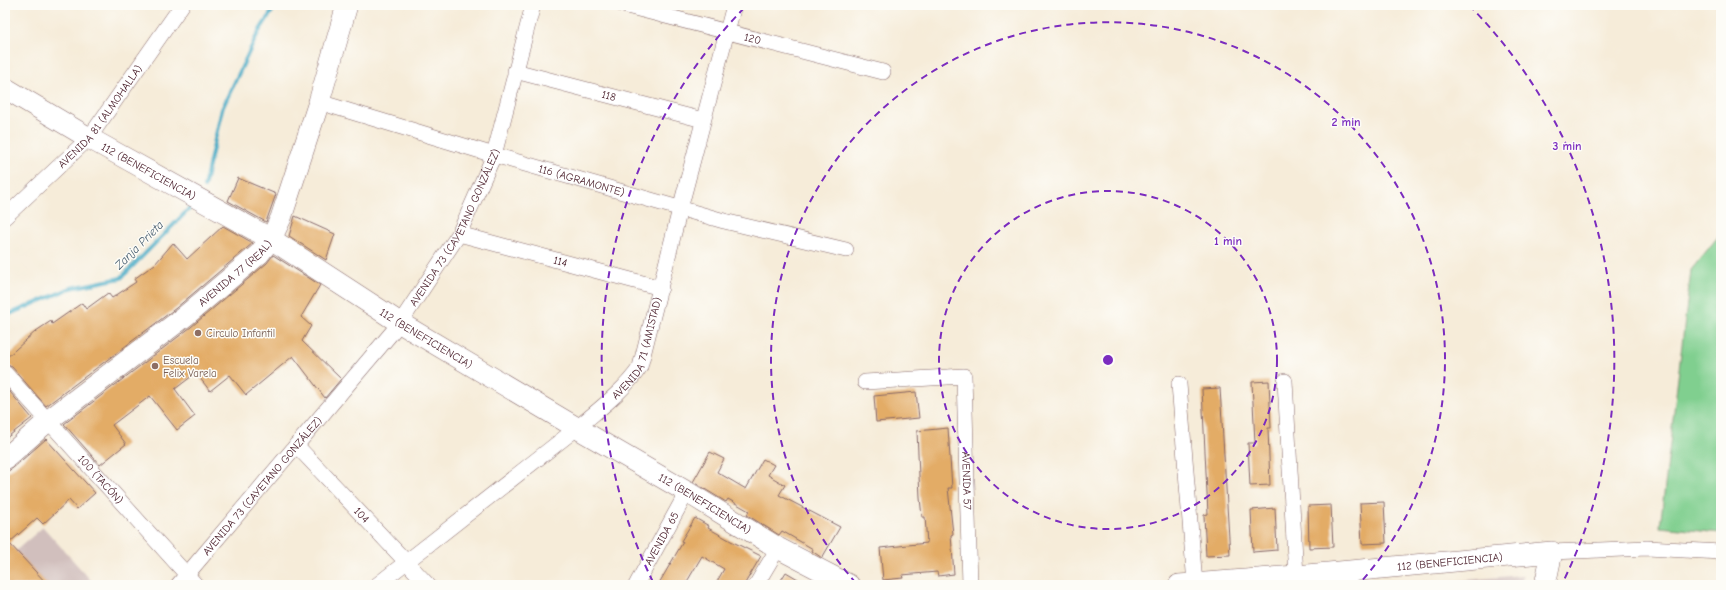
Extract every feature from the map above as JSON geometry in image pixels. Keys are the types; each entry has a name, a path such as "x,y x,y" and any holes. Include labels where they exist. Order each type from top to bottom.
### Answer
{"street":[{"name":"AVENIDA 81 (ALMOHALLA)","path":"5,217 89,138 182,5"},
{"name":"AVENIDA 77 (REAL)","path":"5,459 48,420 184,317 259,254 271,239 281,218 319,102 347,5"},
{"name":"AVENIDA 73 (CAYETANO GONZÁLEZ)","path":"187,581 296,445 400,322 459,234 494,155 533,5"},
{"name":"120","path":"623,5 726,33 883,72"},
{"name":"AVENIDA 71 (AMISTAD)","path":"377,585 577,428 606,403 636,373 640,367 734,5"},
{"name":"118","path":"515,70 703,120"},
{"name":"112 (BENEFICIENCIA)","path":"5,88 89,138 271,239 400,322 577,428 687,492 778,548 849,585"},
{"name":"116 (AGRAMONTE)","path":"319,102 680,209 846,250"},
{"name":"114","path":"459,234 661,288"},
{"name":"100 (TACÓN)","path":"5,372 187,581"},
{"name":"AVENIDA 57","path":"865,382 964,376 970,585"},
{"path":"1285,381 1296,576"},
{"path":"1179,384 1187,584"},
{"name":"104","path":"296,445 428,585"},
{"name":"AVENIDA 65","path":"636,585 687,492"},
{"path":"756,585 778,548"},
{"name":"112 (BENEFICIENCIA)","path":"1187,584 1296,576 1552,552 1647,548 1721,552"},
{"path":"1545,585 1552,552"}],"shaded area":[{"path":"43,527 95,585 5,584 5,560"},
{"path":"1523,575 1521,585 1409,585"}],"green space":[{"path":"1721,233 1721,533 1660,527 1691,270"}],"building":[{"path":"238,178 276,194 266,222 228,201"},
{"path":"295,216 335,234 326,260 289,236"},
{"path":"223,226 253,243 176,308 46,406 12,367 5,364 5,359 36,331 51,321 52,324 82,303 86,309 108,293 112,298 136,282 134,279 155,264 173,243 187,259"},
{"path":"273,255 320,285 301,317 311,326 302,341 341,379 325,398 293,356 246,395 230,375 210,391 196,373 175,389 195,416 177,430 150,396 112,425 126,444 100,465 64,424 191,327 267,263"},
{"path":"1269,381 1271,428 1268,428 1270,485 1250,486 1248,443 1255,443 1252,382"},
{"path":"5,386 32,418 5,439"},
{"path":"1220,388 1230,555 1206,556 1204,515 1208,514 1202,389"},
{"path":"916,392 919,418 876,422 874,396"},
{"path":"948,428 952,488 948,488 953,534 951,535 954,574 938,576 937,572 902,575 903,578 883,580 880,548 927,543 925,517 922,517 920,498 917,431"},
{"path":"46,439 95,493 77,509 69,500 43,524 37,518 9,543 48,585 10,585 5,580 5,473 13,468"},
{"path":"710,452 724,459 717,472 746,489 763,459 774,465 768,475 785,485 779,495 840,527 822,558 812,551 813,549 782,531 779,535 747,515 749,511 728,499 726,502 693,482"},
{"path":"1384,502 1386,543 1362,544 1360,503"},
{"path":"1331,505 1333,547 1309,548 1308,506"},
{"path":"1275,508 1277,550 1253,552 1251,510"},
{"path":"695,518 709,526 708,528 761,556 744,585 715,585 724,569 702,556 685,585 658,585"},
{"path":"786,572 808,585 778,585"}],"waterway":[{"name":"Zanja Prieta","path":"204,187 222,109 258,33 276,5"},
{"name":"Zanja Prieta","path":"5,316 71,288 121,278 190,208"}],"place":[{"name":"Circulo Infantil","path":"198,333"},
{"name":"Escuela Felix Varela","path":"155,366"}]}
